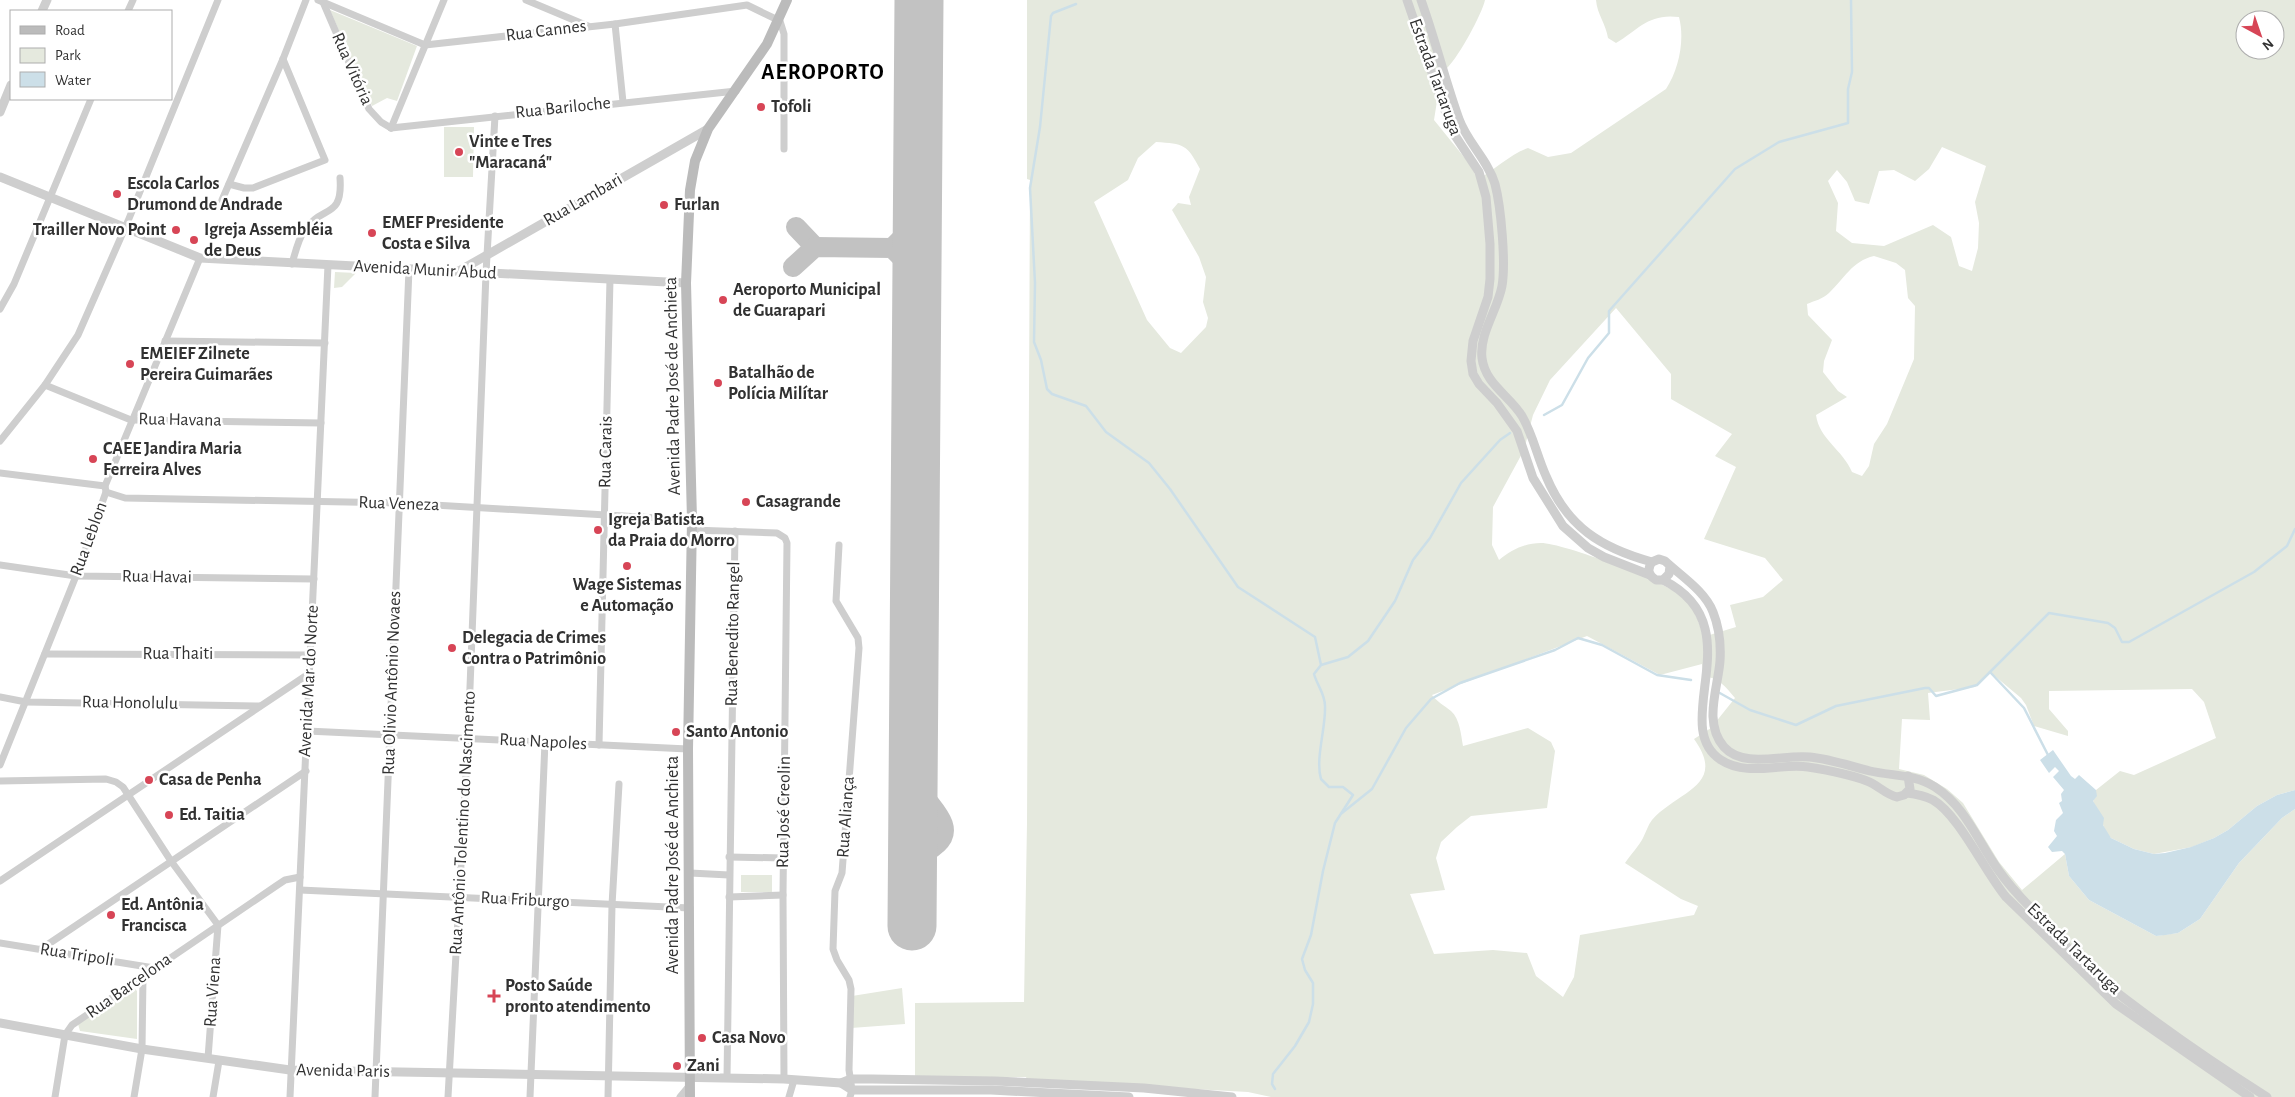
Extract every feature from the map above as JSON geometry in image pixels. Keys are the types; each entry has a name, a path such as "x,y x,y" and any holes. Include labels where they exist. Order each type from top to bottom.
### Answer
{"main road":[{"name":"Avenida Padre José de Anchieta","path":"684,1096 689,1081 690,873 688,749 692,525 686,283 690,190 695,161 708,129 768,44 780,21 787,0"}],"street":[{"path":"0,440 45,385 78,335 125,229 218,0"},
{"path":"222,200 284,59 306,0"},
{"path":"391,128 444,0"},
{"path":"526,0 590,26"},
{"path":"736,0 780,21 784,34 784,149"},
{"name":"Estrada Tartaruga","path":"1407,0 1452,131 1478,172 1486,197 1490,244 1490,279 1488,297 1473,340 1471,361 1473,374 1478,384 1497,404 1517,431 1533,478 1563,526 1573,537 1596,552 1650,575"},
{"name":"Estrada Tartaruga","path":"1421,0 1458,118 1495,185 1500,223 1502,285 1486,334 1481,357 1486,373 1521,414 1533,438 1546,476 1559,500 1572,518 1594,539 1609,548 1652,562"},
{"name":"Rua Cannes","path":"320,1 425,45 615,24 747,5"},
{"name":"Rua Vitória","path":"320,1 369,109 381,122 391,128"},
{"path":"615,24 623,102"},
{"path":"229,184 253,188 325,160 284,59"},
{"path":"0,112 10,87"},
{"name":"Rua Bariloche","path":"391,128 736,91"},
{"path":"0,309 14,284 91,100"},
{"name":"Rua Antônio Tolentino do Nascimento","path":"448,1097 468,739 486,273 495,116"},
{"name":"Rua Lambari","path":"459,271 708,129"},
{"name":"Avenida Munir Abud","path":"0,177 200,258 686,283"},
{"path":"292,264 303,232 316,218 337,205 340,200 340,178"},
{"name":"Rua Leblon","path":"0,765 76,576 131,420 200,258"},
{"name":"Avenida Mar do Norte","path":"290,1097 328,265"},
{"name":"Rua Olivio Antônio Novaes","path":"375,1097 409,269"},
{"name":"Rua Carais","path":"599,745 610,279"},
{"path":"166,341 325,343"},
{"name":"Rua Havana","path":"45,385 131,420 321,423"},
{"name":"Rua Veneza","path":"0,473 106,489 125,498 477,507 604,514 692,525"},
{"name":"Rua José Creolin","path":"692,525 735,531 777,533 785,538 787,543 783,895 784,1079"},
{"name":"Rua Benedito Rangel","path":"727,1078 735,531"},
{"name":"Rua Aliança","path":"839,545 836,601 854,630 859,648 842,873 834,891 833,940 834,954 849,980 851,988 849,1070 851,1093"},
{"path":"1662,559 1670,566 1704,597 1716,620 1720,661 1713,722 1715,734 1724,748 1738,756 1752,758 1807,756 1908,776 1910,785 1907,793 1897,797 1866,781 1805,767 1748,769 1734,766 1714,754 1705,740 1702,730 1709,647 1704,621 1692,601 1673,585 1663,580 1656,580 1650,575 1648,570 1652,562 1662,559"},
{"name":"Rua Havai","path":"0,565 76,576 314,579"},
{"path":"1663,580 1669,574 1670,566"},
{"name":"Rua Thaiti","path":"45,654 311,655"},
{"path":"0,881 310,673"},
{"name":"Rua Honolulu","path":"0,697 26,702 261,706"},
{"name":"Rua Napoles","path":"307,731 688,749"},
{"path":"530,1097 545,742"},
{"path":"42,949 306,772"},
{"path":"1887,792 1887,782 1893,774"},
{"name":"Estrada Tartaruga","path":"1908,776 1932,786 1957,805 1999,871 2014,890 2102,979 2123,997 2267,1097"},
{"path":"0,781 106,780 116,782 128,796 171,861 218,925"},
{"path":"608,1097 612,905 619,784"},
{"name":"Estrada Tartaruga","path":"1907,793 1934,801 1947,811 1991,880 2006,897 2116,1004 2250,1097"},
{"path":"729,857 784,858"},
{"path":"690,873 729,874"},
{"name":"Rua Barcelona","path":"65,1035 72,1025 154,968 285,880 300,877"},
{"name":"Rua Friburgo","path":"300,890 690,908"},
{"path":"729,897 783,895"},
{"name":"Rua Viena","path":"208,1058 218,925"},
{"name":"Rua Tripoli","path":"0,943 154,968"},
{"path":"134,1097 142,1049 143,976"},
{"name":"Avenida Paris","path":"0,1023 142,1049 290,1070 608,1077 689,1081 727,1078 784,1079 841,1083"},
{"path":"55,1097 65,1035"},
{"path":"213,1097 219,1060"},
{"path":"1128,1097 991,1090 851,1093 841,1083 851,1079 995,1080 1144,1088 1232,1097"},
{"path":"789,1097 794,1080"},
{"path":"982,1097 991,1090"}],"green space":[{"path":"1027,0 1485,0 1475,24 1453,62 1431,77 1437,101 1434,120 1468,162 1478,179 1515,154 1528,148 1548,157 1571,153 1666,89 1671,81 1680,54 1681,26 1679,17 1660,17 1652,20 1616,43 1608,38 1596,0 2295,0 2295,790 2277,795 2257,806 2228,830 2192,847 2154,854 2134,849 2111,838 2106,832 2093,801 2096,796 2096,790 2120,771 2134,775 2216,738 2204,702 2192,689 2049,691 2049,709 2068,731 2068,736 2034,726 2026,705 2021,698 1990,672 1975,687 1928,693 1930,720 1902,719 1899,769 1924,775 1947,789 1963,803 1999,862 2022,890 2065,854 2069,876 2089,900 2156,936 2178,933 2200,919 2239,863 2282,818 2295,809 2295,1097 1271,1097 1248,1092 1027,1080 1026,1077 915,1078 915,1003 1024,1002 1027,823 1030,180 1027,179","holes":["1156,142 1179,145 1188,150 1200,169 1189,197 1191,205 1178,203 1172,210 1199,257 1206,277 1203,302 1208,318 1206,327 1181,353 1170,348 1147,320 1094,202 1128,180 1138,158","1942,147 1986,166 1975,202 1979,223 1978,248 1972,271 1959,266 1951,237 1933,225 1884,246 1852,243 1836,231 1838,203 1828,181 1837,170 1847,182 1855,201 1869,204 1879,171 1894,170 1915,181 1929,169","1874,256 1896,263 1905,270 1908,298 1915,306 1914,359 1887,424 1874,444 1869,466 1862,476 1852,472 1843,457 1826,438 1818,423 1816,415 1847,397 1838,391 1823,372 1824,361 1832,340 1808,315 1807,304 1827,295 1854,266 1866,258","1616,308 1671,374 1671,399 1732,434 1715,456 1736,467 1704,539 1765,558 1783,580 1763,597 1730,605 1736,627 1703,637 1696,616 1690,606 1683,597 1673,590 1637,573 1570,549 1541,543 1529,544 1508,553 1499,560 1492,545 1493,507 1524,450 1533,415 1550,380","1587,636 1660,675 1702,664 1703,676 1718,681 1735,698 1711,728 1694,739 1703,755 1705,767 1702,778 1695,786 1662,810 1652,820 1641,841 1625,863 1681,899 1698,906 1694,915 1580,935 1574,977 1563,997 1536,976 1527,953 1493,950 1434,954 1410,894 1445,890 1436,858 1441,842 1471,816 1547,808 1555,751 1551,742 1528,728 1463,746 1460,727 1454,714 1432,695"]},
{"path":"330,10 417,46 397,101 387,98 372,106"},
{"name":"Vinte e Tres \"Maracaná\"","path":"444,127 474,127 473,177 444,177"},
{"path":"335,272 356,273 342,287 334,288"},
{"path":"741,875 772,875 772,892 741,892"},
{"path":"134,988 137,991 137,1039 80,1031 78,1024"},
{"path":"902,988 905,1024 851,1028 852,996"}],"water":[{"path":"2053,750 2071,776 2075,779 2079,775 2096,790 2097,796 2093,801 2104,818 2103,825 2111,838 2134,849 2154,854 2191,847 2214,838 2228,830 2257,806 2277,795 2295,790 2295,809 2282,818 2239,863 2200,919 2178,933 2156,936 2089,900 2069,876 2065,854 2062,851 2052,852 2048,847 2057,836 2054,831 2056,820 2063,813 2059,803 2062,801 2061,794 2064,790 2053,777 2059,771 2055,767 2049,773 2040,760"}],"waterway":[{"path":"1544,415 1562,405 1588,358 1609,333 1609,311 1735,169 1779,142 1848,123 1848,89 1852,72 1851,0"},
{"path":"1076,4 1053,13 1051,16 1040,127 1030,188 1035,283 1034,342 1041,360 1047,389 1052,394 1086,406 1106,432 1149,463 1170,489 1238,587 1315,637 1321,665"},
{"path":"1275,1089 1272,1084 1273,1074 1295,1046 1309,1022 1313,1004 1313,983 1305,970 1302,959 1311,935 1323,871 1335,823 1353,795 1343,787 1329,787 1321,779 1319,762 1325,706 1324,697 1314,674 1321,665 1348,657 1368,641 1395,601 1413,560 1430,538 1461,483 1500,440 1510,433"},
{"path":"1718,692 1750,710 1796,725 1836,706 1925,688 1929,688 1936,696 1977,685 2049,613 2108,623 2115,628 2122,642 2129,642 2254,572 2287,546 2295,529"},
{"path":"1342,813 1372,789 1406,728 1431,699 1460,683 1555,650 1578,638 1602,645 1657,675 1691,680"},
{"path":"1990,672 2024,708 2048,755"}],"taxiway":[{"path":"892,248 909,231 917,206"},
{"path":"796,227 815,247"},
{"path":"793,267 815,247 892,248 909,265 917,290"},
{"path":"913,855 926,852 937,844 943,837 944,829 938,815 919,787 914,756"}],"runway":[{"path":"912,926 919,0"}],"place":[{"name":"Tofoli","path":"761,107"},
{"name":"Vinte e Tres \"Maracaná\"","path":"459,152"},
{"name":"Escola Carlos Drumond de Andrade","path":"117,194"},
{"name":"Furlan","path":"664,205"},
{"name":"Trailler Novo Point","path":"176,230"},
{"name":"EMEF Presidente Costa e Silva","path":"372,233"},
{"name":"Igreja Assembléia de Deus","path":"194,240"},
{"name":"Aeroporto Municipal de Guarapari","path":"723,300"},
{"name":"EMEIEF Zilnete Pereira Guimarães","path":"130,364"},
{"name":"Batalhão de Polícia Milítar","path":"718,383"},
{"name":"CAEE Jandira Maria Ferreira Alves","path":"93,459"},
{"name":"Casagrande","path":"746,502"},
{"name":"Igreja Batista da Praia do Morro","path":"598,530"},
{"name":"Wage Sistemas e Automação","path":"627,566"},
{"name":"Delegacia de Crimes Contra o Patrimônio","path":"452,648"},
{"name":"Santo Antonio","path":"676,732"},
{"name":"Casa de Penha","path":"149,780"},
{"name":"Ed. Taitia","path":"169,815"},
{"name":"Ed. Antônia Francisca","path":"111,915"},
{"name":"Posto Saúde pronto atendimento","path":"494,996"},
{"name":"Casa Novo","path":"702,1038"},
{"name":"Zani","path":"677,1066"}],"district":[{"name":"AEROPORTO","path":"823,72"}]}
